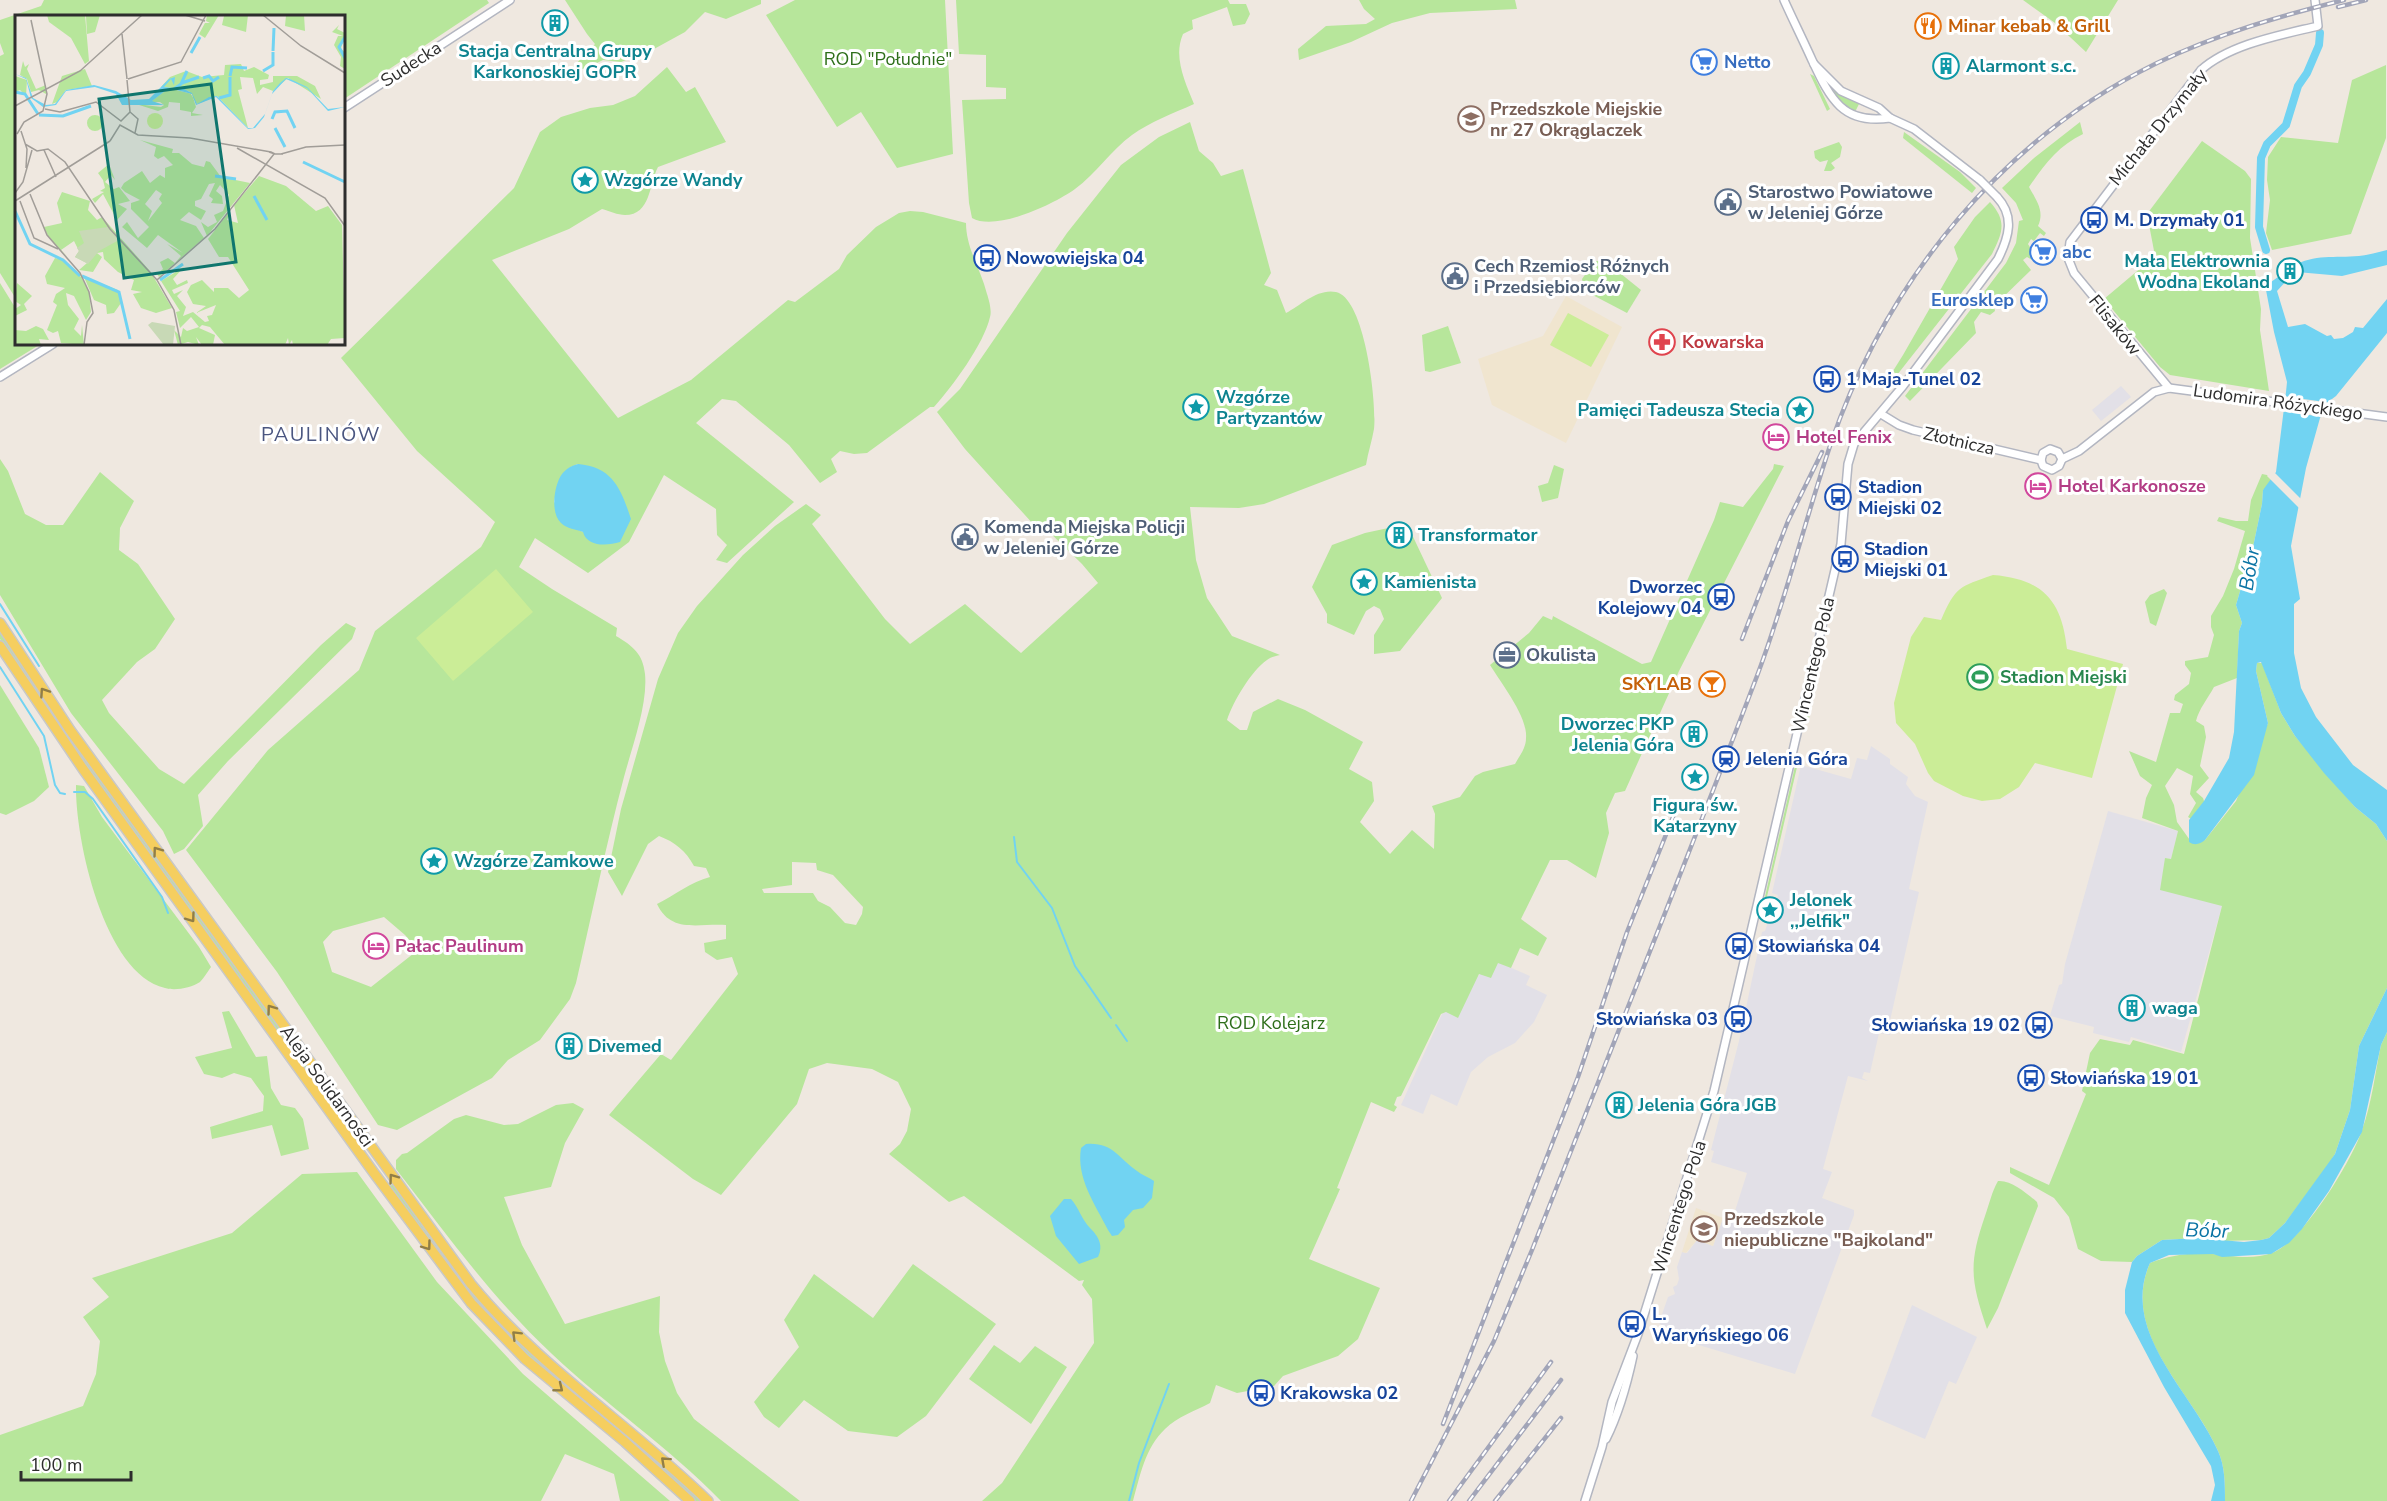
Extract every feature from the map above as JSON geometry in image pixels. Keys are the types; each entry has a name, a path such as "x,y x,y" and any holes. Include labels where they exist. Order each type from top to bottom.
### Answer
{"main road":[{"name":"Aleja Solidarności","path":"0,623 64,722 475,1290 532,1350 633,1433 708,1501"},
{"name":"Aleja Solidarności","path":"0,646 61,737 466,1297 525,1359 626,1442 690,1501"}],"street":[{"name":"Sudecka","path":"345,107 510,0"},
{"path":"1784,0 1832,100 1850,114 1873,121 1890,118"},
{"name":"Michała Drzymały","path":"2068,258 2072,236 2201,70 2219,57 2277,36 2318,26 2315,0"},
{"name":"Wincentego Pola","path":"1585,1501 1602,1447 1613,1425 1625,1387 1636,1340 1714,1091 1841,544 1848,464 1859,436 1881,414 1998,259 2007,238 2009,222 2006,208 1980,180 1914,129 1890,118 1879,108 1841,91 1814,64"},
{"path":"1873,121 1879,108"},
{"name":"Flisaków","path":"2068,258 2078,279 2169,388"},
{"path":"0,377 51,345"},
{"path":"2062,459 2058,452 2050,449 2043,453 2041,460 2043,466 2052,470 2059,466 2062,459 2079,451 2154,392 2169,388"},
{"name":"Ludomira Różyckiego","path":"2169,388 2387,417"},
{"name":"Złotnicza","path":"1881,414 1913,430 2041,460"}],"shaded area":[{"path":"1566,296 1622,327 1566,443 1492,405 1478,359 1543,336"},
{"path":"2121,386 2131,397 2101,421 2092,410"},
{"path":"1871,746 1890,759 1890,764 1908,777 1906,784 1915,796 1928,802 1909,889 1919,892 1889,1025 1889,1029 1892,1029 1890,1035 1879,1033 1870,1073 1864,1072 1862,1078 1868,1081 1848,1076 1823,1169 1832,1172 1822,1198 1854,1210 1854,1215 1795,1374 1679,1339 1659,1323 1668,1297 1675,1294 1673,1287 1677,1285 1679,1279 1677,1267 1682,1252 1687,1253 1697,1240 1713,1246 1723,1218 1728,1220 1731,1210 1735,1211 1747,1173 1711,1162 1714,1151 1711,1150 1739,1041 1762,932 1765,931 1769,919 1767,915 1770,902 1777,900 1778,895 1772,893 1801,765 1851,779 1857,758 1867,760"},
{"path":"2108,811 2178,831 2171,859 2166,858 2222,906 2181,1052 2131,1037 2129,1042 2093,1033 2094,1027 2050,1016 2059,985 2062,984 2065,964"},
{"path":"1498,962 1530,976 1526,985 1547,995 1534,1022 1515,1043 1488,1057 1471,1072 1457,1106 1431,1094 1423,1114 1401,1105 1442,1014 1480,974"},
{"name":"Przedszkole niepubliczne \"Bajkoland\"","path":"1696,1208 1723,1218 1713,1246 1697,1240 1686,1253 1682,1252"},
{"path":"1912,1305 1977,1337 1956,1384 1949,1381 1925,1439 1871,1416"}],"green space":[{"path":"44,0 487,0 489,3 345,98 345,15 15,15 15,297 0,273 0,56 4,54 0,43 0,20 41,6"},
{"path":"565,0 761,0 761,4 726,19 705,12 685,32 654,49 621,62 603,60 585,69 573,67 595,44"},
{"name":"ROD \"Południe\"","path":"795,0 945,0 953,154 897,168 861,112 837,127 766,15"},
{"path":"956,0 1228,0 1230,4 1246,4 1250,14 1245,24 1233,26 1227,7 1192,20 1193,29 1183,34 1180,43 1180,60 1194,104 1139,130 1117,148 1083,183 1066,195 1010,219 982,221 972,218 969,203 962,100 1006,99 1006,88 986,87 986,55 959,54"},
{"path":"1359,0 1515,0 1517,9 1430,13 1392,23 1351,42 1299,60 1298,49 1326,26 1366,24 1375,19 1364,9"},
{"path":"2023,0 2118,0 2086,52 2055,23"},
{"path":"2386,65 2386,138 2351,234 2272,250 2266,233 2270,200 2267,180 2268,157 2281,137 2338,143 2352,80"},
{"path":"667,67 686,92 695,87 726,142 658,167 648,197 640,210 634,214 622,215 602,209 569,229 492,260 618,418 691,380 788,300 795,302 839,269 847,255 876,227 899,213 923,212 966,223 968,241 989,299 990,317 987,328 974,352 934,407 930,407 867,453 854,454 840,451 831,459 837,472 820,483 789,445 736,401 722,399 696,423 794,502 727,563 716,560 727,545 717,535 716,509 664,475 629,542 588,573 535,538 519,567 617,628 616,636 632,647 642,661 645,686 639,726 611,828 576,983 570,999 540,1040 508,1060 492,1078 397,1130 378,1125 277,972 186,850 268,750 359,670 375,631 481,547 495,522 417,451 341,358 514,188 540,132 561,117 590,108 613,105 635,96","holes":["578,464 583,532 577,529 554,502 563,474","384,917 418,950 371,987 332,972 323,942 333,931"]},
{"path":"1810,74 1814,76 1830,109 1827,111"},
{"path":"1831,89 1859,104 1855,112 1839,100"},
{"name":"ROD Kolejarz","path":"1190,122 1199,151 1213,163 1221,176 1243,169 1271,273 1264,285 1277,290 1286,313 1323,292 1336,292 1346,299 1355,312 1362,331 1371,376 1374,416 1374,429 1366,465 1264,504 1239,508 1190,507 1196,560 1207,598 1232,636 1280,655 1268,659 1255,671 1238,696 1227,720 1240,730 1247,730 1253,712 1278,699 1305,710 1363,742 1349,769 1372,782 1374,801 1360,822 1390,854 1412,830 1434,849 1435,814 1432,806 1460,797 1475,776 1515,764 1522,751 1526,738 1523,720 1490,665 1529,633 1543,616 1552,620 1553,616 1642,664 1651,662 1720,502 1743,507 1773,469 1774,464 1784,466 1679,671 1625,791 1615,793 1606,813 1609,833 1596,878 1567,860 1550,860 1521,919 1547,938 1538,956 1520,948 1511,968 1498,963 1491,978 1479,974 1458,1018 1446,1012 1441,1014 1401,1096 1397,1097 1394,1105 1397,1107 1394,1112 1371,1102 1337,1188 1340,1189 1309,1259 1380,1288 1358,1339 1338,1356 1283,1376 1274,1386 1237,1393 1216,1385 1210,1403 1175,1421 1158,1437 1144,1463 1133,1501 982,1501 1002,1483 1094,1343 1092,1299 1082,1285 1084,1280 1079,1281 964,1196 949,1202 889,1154 900,1144 907,1131 911,1109 898,1082 872,1069 827,1063 809,1069 797,1104 721,1195 693,1179 609,1115 661,1054 671,1060 738,974 732,957 717,960 705,952 704,943 726,939 726,925 678,923 670,920 657,904 690,885 710,877 706,868 694,866 680,848 659,836 648,844 622,896 608,872 621,809 658,679 678,633 697,606 743,555 775,526 806,504 821,515 812,524 885,619 910,644 965,604 1021,653 1098,583 1043,526 1034,525 965,449 937,412 960,389 1067,233 1121,165 1159,137","holes":["792,862 816,863 817,870 833,875 863,907 856,925 845,923 830,907 818,901 813,893 764,893 762,889 792,885"]},
{"path":"2080,122 2083,134 2066,144 2053,156 2029,187 2040,210 2038,226 2046,233 2044,236 2040,233 2034,241 2031,239 2028,244 2034,254 2034,261 2027,257 2023,260 2031,270 1994,306 1995,311 1990,315 1981,312 1974,322 1976,333 1910,401 1905,396 2006,263 2016,243 2019,221 2023,220 2016,203 2002,188 2034,158"},
{"path":"1904,132 1960,172 1976,188 1972,193 1903,138"},
{"path":"2202,141 2245,171 2251,179 2250,238 2261,309 2260,330 2269,391 2170,375 2160,367 2104,299 2155,256 2147,214"},
{"path":"1839,142 1842,147 1840,157 1831,163 1835,168 1831,171 1824,171 1828,160 1820,162 1815,158 1814,151"},
{"path":"1990,202 1999,215 2002,227 1992,254 1897,375 1893,371 1958,259 1954,247 1975,217"},
{"path":"1595,261 1605,261 1641,290 1627,313 1585,291 1582,279"},
{"path":"0,283 15,307 15,345 39,345 0,369"},
{"path":"1568,313 1609,335 1591,367 1550,345"},
{"path":"1448,326 1461,363 1430,372 1425,371 1422,335"},
{"path":"0,459 8,471 25,514 46,525 63,525 100,472 134,501 120,528 119,550 138,564 175,619 155,649 137,662 102,700 109,713 159,769 184,784 321,645 346,623 356,628 352,639 228,761 198,795 203,826 184,849 174,854 163,831 71,713 0,595"},
{"path":"1554,465 1564,469 1558,498 1542,502 1538,486 1548,483"},
{"path":"2262,474 2267,475 2275,483 2263,490 2253,547 2236,605 2242,623 2239,631 2237,678 2214,687 2196,721 2204,726 2206,737 2200,766 2209,778 2196,792 2203,798 2205,804 2193,820 2188,817 2196,803 2190,794 2193,776 2177,768 2165,786 2174,805 2177,822 2192,843 2205,840 2236,801 2268,723 2256,671 2257,663 2262,663 2281,713 2295,736 2355,807 2376,824 2387,841 2387,988 2359,1046 2350,1110 2335,1154 2285,1223 2269,1238 2261,1240 2221,1241 2197,1238 2162,1240 2137,1256 2132,1262 2101,1261 2078,1249 2069,1217 2054,1198 2010,1173 2010,1167 2049,1185 2086,1094 2082,1091 2090,1053 2100,1039 2130,1045 2133,1040 2184,1054 2222,906 2160,890 2165,858 2171,859 2178,831 2142,818 2146,798 2152,785 2140,776 2129,751 2156,762 2170,713 2180,713 2183,704 2174,700 2175,695 2189,684 2191,673 2185,661 2208,657 2214,635 2211,616 2223,596 2234,569 2245,531 2217,521 2219,517 2248,521 2251,500"},
{"path":"1407,524 1442,598 1400,651 1374,654 1374,635 1384,619 1380,609 1374,606 1366,611 1354,635 1327,623 1327,614 1312,587 1332,545 1365,533"},
{"path":"496,569 533,612 453,681 416,638"},
{"name":"Stadion Miejski","path":"1993,575 2025,582 2047,595 2060,618 2067,649 2123,664 2092,778 2035,763 2019,787 2000,799 1982,801 1963,796 1934,781 1915,744 1896,723 1894,703 1911,637 1924,617 1941,620 1951,600 1960,589"},
{"path":"2164,589 2167,593 2156,626 2150,623 2145,602 2150,595"},
{"path":"0,631 44,700 366,1148 268,1018 41,702 0,639"},
{"path":"1819,662 1821,663 1808,722 1806,720"},
{"path":"0,685 39,748 49,787 34,801 6,815 0,813"},
{"path":"1795,766 1797,767 1766,901 1764,901"},
{"path":"76,785 84,786 102,817 199,947 211,967 200,982 183,988 165,988 144,977 125,958 110,932 97,901 81,838"},
{"path":"229,1011 256,1057 267,1056 271,1088 281,1105 295,1108 303,1119 309,1149 281,1156 272,1125 212,1139 210,1127 263,1111 264,1096 251,1078 234,1073 222,1078 204,1074 195,1057 232,1048 222,1012"},
{"path":"2387,1032 2387,1501 2225,1501 2225,1482 2218,1451 2163,1361 2151,1337 2144,1313 2143,1289 2150,1263 2189,1254 2205,1253 2242,1257 2265,1255 2284,1246 2297,1234 2337,1180 2356,1144 2368,1109 2381,1045"},
{"path":"573,1103 584,1109 565,1143 551,1187 504,1197 522,1245 565,1324 660,1296 659,1332 665,1361 677,1393 694,1419 800,1501 721,1501 680,1462 573,1373 530,1333 471,1265 396,1169 396,1160 402,1154 407,1153 454,1119 466,1115 504,1125 518,1124 556,1105"},
{"path":"357,1172 437,1282 523,1374 670,1501 620,1501 614,1474 565,1454 541,1501 0,1501 0,1435 83,1406 96,1374 100,1341 83,1317 109,1297 92,1278 232,1233 302,1174"},
{"path":"1998,1181 2019,1188 2037,1202 2038,1206 1998,1308 1987,1329 1975,1285 1974,1261 1980,1233"},
{"path":"393,1184 458,1275 502,1326 575,1393 702,1501 696,1501 501,1331 435,1250 389,1187"},
{"path":"913,1264 996,1324 926,1416 897,1437 848,1431 804,1400 779,1428 764,1417 754,1402 799,1347 784,1320 814,1274 873,1318"},
{"path":"994,1345 1020,1363 1035,1346 1067,1367 1031,1424 969,1379"}],"water":[{"path":"2387,250 2387,265 2342,276 2297,272 2293,266 2317,258 2359,256"},
{"name":"Bóbr","path":"2285,272 2289,278 2277,291 2288,327 2305,324 2327,336 2331,335 2334,339 2343,338 2353,332 2355,327 2363,328 2387,299 2387,333 2336,396 2328,402 2320,418 2306,468 2291,546 2300,599 2294,604 2294,653 2301,688 2316,717 2353,765 2387,790 2387,841 2376,824 2355,807 2295,736 2281,713 2261,662 2257,663 2256,671 2268,723 2254,775 2205,840 2193,844 2189,842 2189,820 2204,801 2229,758 2234,732 2239,631 2242,623 2236,605 2253,547 2263,490 2276,472 2287,382 2266,290 2271,282"},
{"path":"578,464 600,470 614,481 619,489 631,519 620,542 604,545 593,543 585,537 583,532 566,527 555,513 554,499 559,479 569,468"},
{"path":"2387,988 2387,1032 2381,1045 2362,1132 2329,1191 2302,1229 2289,1243 2271,1254 2222,1257 2213,1254 2169,1255 2150,1263 2143,1288 2144,1313 2151,1337 2206,1429 2222,1463 2225,1501 2211,1501 2215,1485 2211,1466 2164,1387 2125,1313 2125,1290 2132,1262 2137,1256 2162,1240 2197,1238 2244,1242 2261,1240 2269,1238 2285,1223 2335,1154 2350,1110 2359,1046"},
{"path":"1086,1144 1109,1148 1130,1166 1154,1181 1152,1198 1143,1208 1133,1210 1124,1220 1125,1227 1118,1235 1112,1236 1108,1230 1092,1201 1084,1180 1080,1159 1081,1148"},
{"path":"1064,1199 1071,1199 1098,1238 1100,1249 1098,1257 1079,1264 1056,1236 1050,1216"}],"pier":[{"path":"2282,396 2332,403 2324,417 2280,411"},
{"path":"2273,471 2303,501 2301,510 2267,476"}],"waterway":[{"path":"2266,250 2259,227 2261,158 2267,144 2286,125 2298,86 2307,73 2319,45 2320,33"},
{"path":"0,604 39,666"},
{"path":"0,667 44,736 55,785 60,793 65,794"},
{"path":"74,792 85,792 93,799 162,897 168,913"},
{"path":"1014,837 1017,862 1052,908 1075,966 1111,1018"},
{"path":"1116,1025 1127,1041"},
{"path":"1129,1501 1139,1463 1169,1384"}],"railway":[{"path":"1411,1501 1494,1341 1532,1250 1757,676 1831,443 1855,383 1884,326 1918,271 1957,220 2001,174 2049,132 2101,94 2157,63 2203,43 2273,19 2344,0"},
{"path":"2338,7 2366,0"},
{"path":"1742,639 1788,521 1822,452"},
{"path":"1443,1424 1578,1077 1627,932 1679,802"},
{"path":"1449,1501 1551,1362"},
{"path":"1469,1501 1561,1380"},
{"path":"1495,1501 1561,1418"}],"place":[{"name":"Stacja Centralna Grupy Karkonoskiej GOPR","path":"555,23"},
{"name":"Minar kebab & Grill","path":"1928,26"},
{"name":"Netto","path":"1704,62"},
{"name":"Alarmont s.c.","path":"1946,66"},
{"name":"Przedszkole Miejskie nr 27 Okrąglaczek","path":"1471,119"},
{"name":"Wzgórze Wandy","path":"585,180"},
{"name":"Starostwo Powiatowe w Jeleniej Górze","path":"1728,202"},
{"name":"M. Drzymały 01","path":"2094,220"},
{"name":"abc","path":"2043,252"},
{"name":"Nowowiejska 04","path":"987,258"},
{"name":"Mała Elektrownia Wodna Ekoland","path":"2290,271"},
{"name":"Cech Rzemiosł Różnych i Przedsiębiorców","path":"1455,276"},
{"name":"Eurosklep","path":"2034,300"},
{"name":"Kowarska","path":"1662,342"},
{"name":"1 Maja-Tunel 02","path":"1827,379"},
{"name":"Wzgórze Partyzantów","path":"1196,407"},
{"name":"Pamięci Tadeusza Stecia","path":"1800,410"},
{"name":"Hotel Fenix","path":"1776,437"},
{"name":"Hotel Karkonosze","path":"2038,486"},
{"name":"Stadion Miejski 02","path":"1838,497"},
{"name":"Transformator","path":"1399,535"},
{"name":"Komenda Miejska Policji w Jeleniej Górze","path":"965,537"},
{"name":"Stadion Miejski 01","path":"1845,559"},
{"name":"Kamienista","path":"1364,582"},
{"name":"Dworzec Kolejowy 04","path":"1721,597"},
{"name":"Okulista","path":"1507,655"},
{"name":"Stadion Miejski","path":"1980,677"},
{"name":"SKYLAB","path":"1712,684"},
{"name":"Dworzec PKP Jelenia Góra","path":"1694,734"},
{"name":"Jelenia Góra","path":"1726,759"},
{"name":"Figura św. Katarzyny","path":"1695,777"},
{"name":"Wzgórze Zamkowe","path":"434,861"},
{"name":"Jelonek ,,Jelfik\"","path":"1770,910"},
{"name":"Pałac Paulinum","path":"376,946"},
{"name":"Słowiańska 04","path":"1739,946"},
{"name":"waga","path":"2132,1008"},
{"name":"Słowiańska 03","path":"1738,1019"},
{"name":"Słowiańska 19 02","path":"2039,1025"},
{"name":"Divemed","path":"569,1046"},
{"name":"Słowiańska 19 01","path":"2031,1078"},
{"name":"Jelenia Góra JGB","path":"1619,1105"},
{"name":"Przedszkole niepubliczne \"Bajkoland\"","path":"1704,1229"},
{"name":"L. Waryńskiego 06","path":"1632,1324"},
{"name":"Krakowska 02","path":"1261,1393"}],"district":[{"name":"PAULINÓW","path":"321,434"}]}
